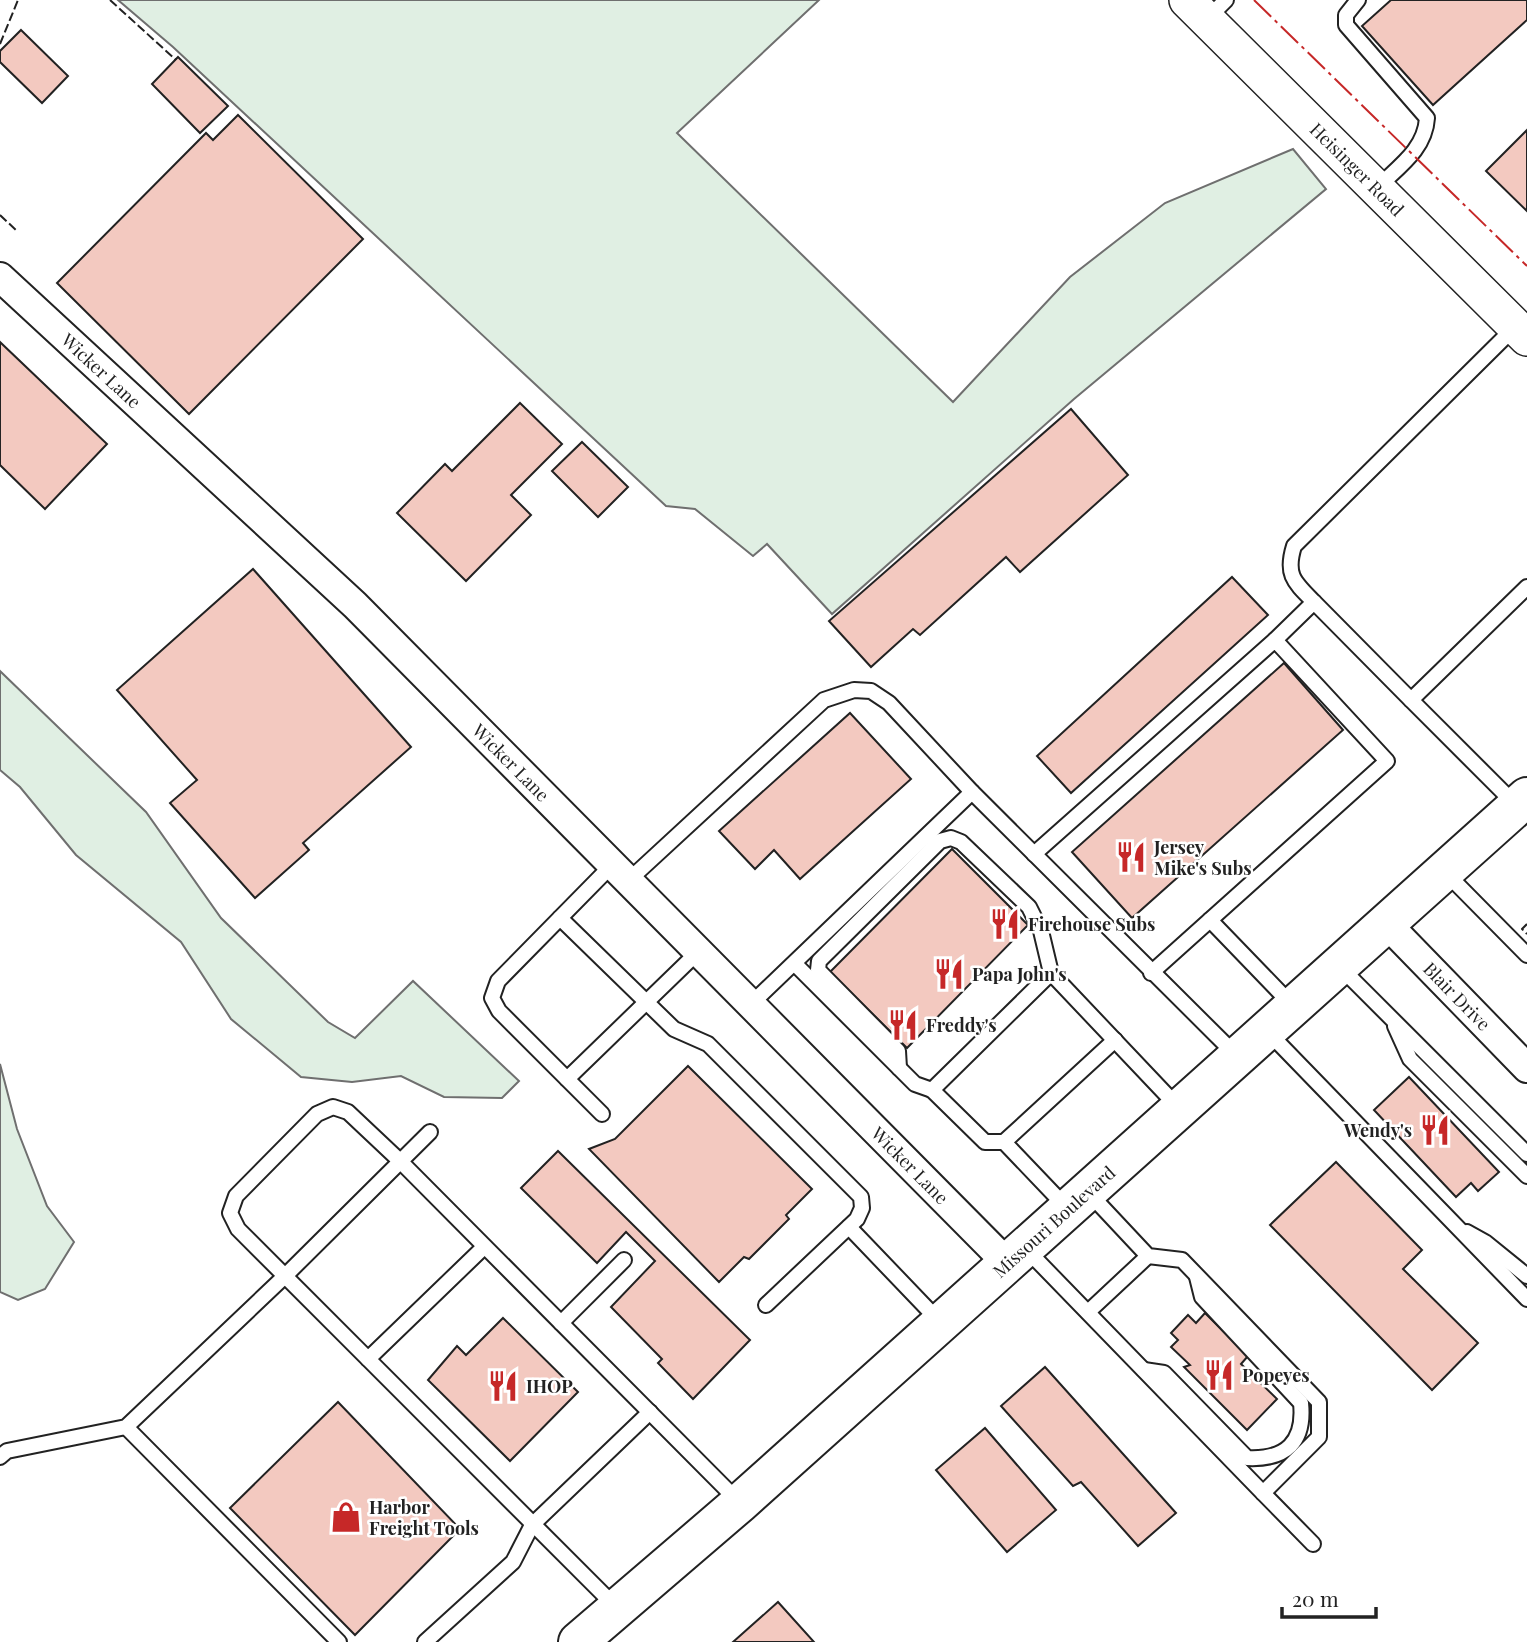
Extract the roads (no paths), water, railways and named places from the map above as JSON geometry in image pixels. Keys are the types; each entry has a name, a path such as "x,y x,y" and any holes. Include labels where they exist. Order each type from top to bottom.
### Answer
{"main road":[{"name":"Missouri Boulevard","path":"578,1642 740,1503 1444,871 1524,806"}],"street":[{"name":"Heisinger Road","path":"1206,7 1377,189 1524,333"},
{"name":"Wicker Lane","path":"0,277 355,605 751,1004 1016,1256"},
{"name":"Blair Drive","path":"1386,923 1527,1068"}],"lane":[{"path":"1358,0 1346,15 1346,25 1427,118 1426,136 1419,146 1377,189"},
{"path":"1524,333 1294,546 1288,564 1295,582 1314,602 1410,700 1524,806"},
{"path":"1410,700 1527,587"},
{"path":"1034,854 1275,640 1314,602"},
{"path":"1151,973 1387,761 1275,640"},
{"path":"602,1114 499,1011 492,998 498,981 560,918 621,872 824,700 840,692 871,691 889,703 972,792 1238,1057"},
{"path":"751,1004 972,792"},
{"path":"899,1068 898,1051 818,970 819,961 940,841 951,838 961,842 1029,907 1041,931 1051,973 1180,1109"},
{"path":"1444,871 1527,956"},
{"path":"560,918 674,1029 708,1044 861,1197 862,1208 849,1227 766,1305"},
{"path":"1210,920 1280,1019 1453,1224 1527,1299"},
{"path":"567,1079 699,951"},
{"path":"795,964 915,1084 932,1090 985,1142 1004,1142 1148,1256 1182,1260 1319,1402 1319,1437 1264,1493"},
{"path":"1339,966 1527,1154"},
{"path":"932,1090 1051,973"},
{"path":"1392,1018 1410,1059 1527,1176"},
{"path":"1004,1142 1115,1040"},
{"path":"618,1609 238,1228 230,1213 231,1204 317,1114 333,1107 348,1112 740,1503"},
{"path":"0,1457 7,1451 126,1427 285,1276 430,1132"},
{"path":"1453,1224 1485,1242 1527,1276"},
{"path":"849,1227 941,1323"},
{"path":"368,1359 484,1247"},
{"path":"1016,1256 1088,1312 1313,1545"},
{"path":"1088,1312 1148,1256"},
{"path":"561,1323 624,1260"},
{"path":"1144,1370 1164,1373 1247,1458 1266,1459 1284,1451 1298,1438 1303,1421 1301,1403 1202,1297 1197,1277"},
{"path":"425,1642 513,1562 532,1525 650,1412"},
{"path":"126,1427 339,1642"}],"place":[{"name":"Jersey Mike's Subs","path":"1131,857"},
{"name":"Firehouse Subs","path":"1005,924"},
{"name":"Papa John's","path":"949,974"},
{"name":"Freddy's","path":"903,1025"},
{"name":"Wendy's","path":"1435,1130"},
{"name":"Popeyes","path":"1219,1375"},
{"name":"IHOP","path":"503,1386"},
{"name":"Harbor Freight Tools","path":"346,1517"}]}
